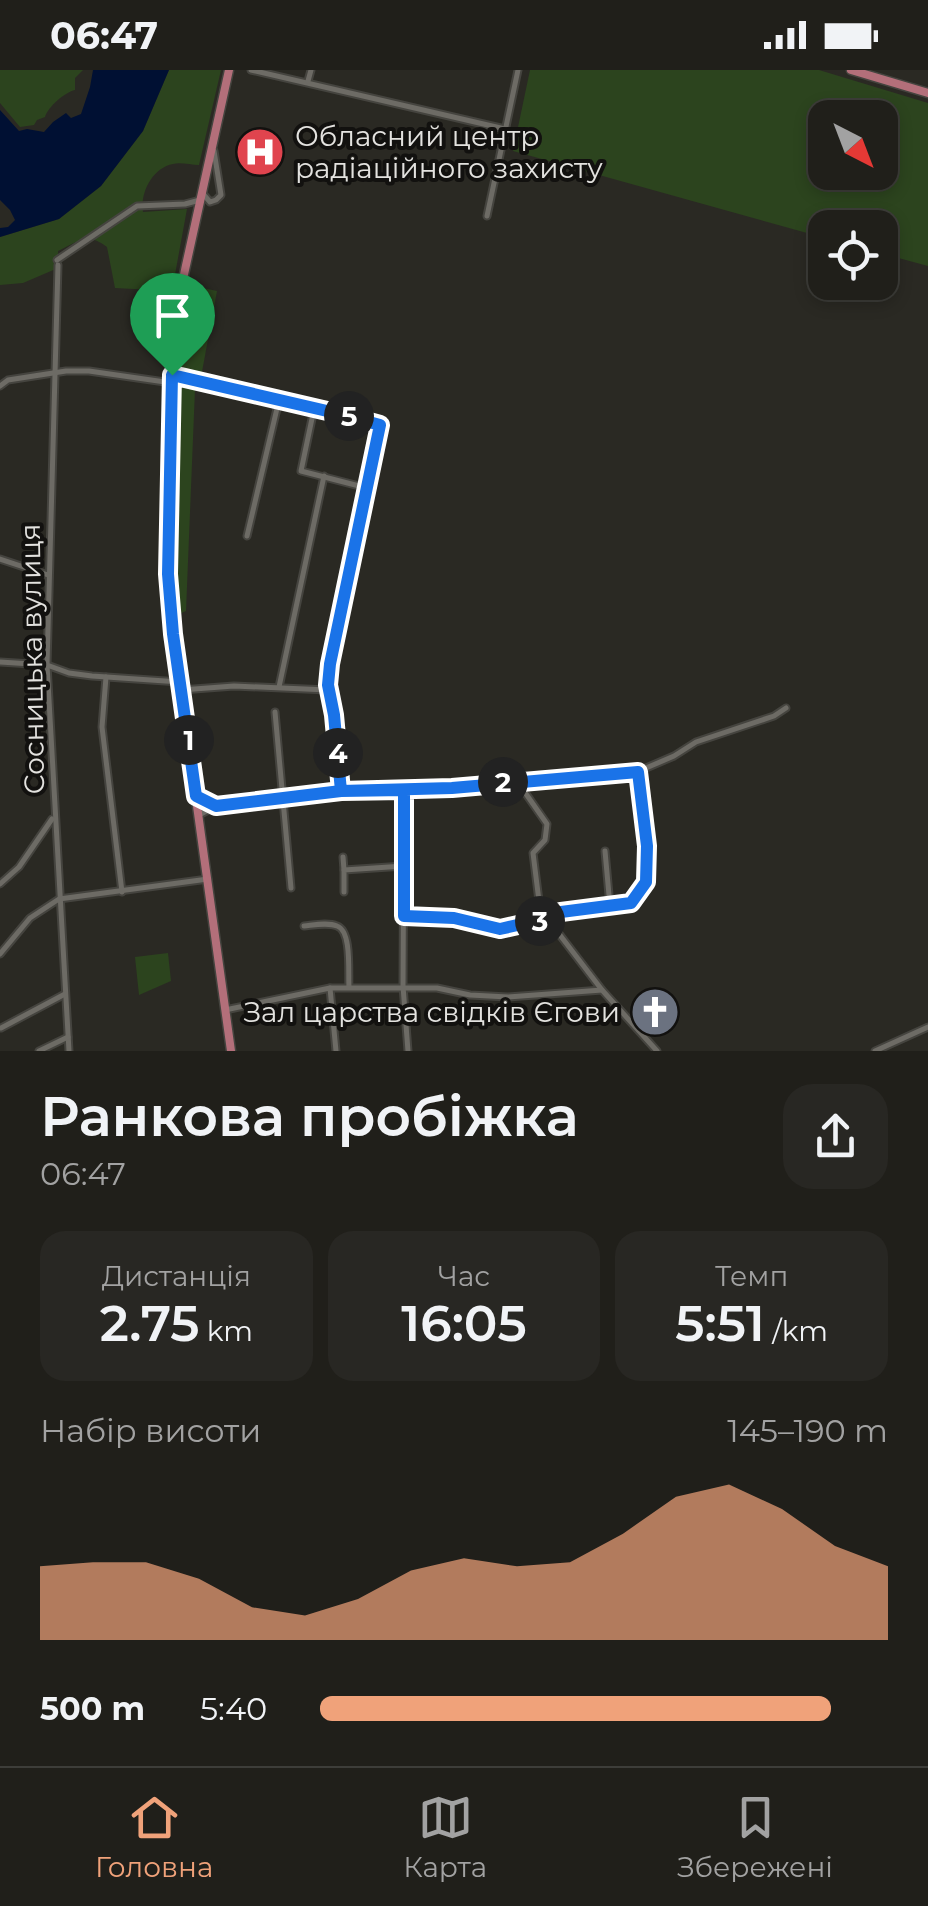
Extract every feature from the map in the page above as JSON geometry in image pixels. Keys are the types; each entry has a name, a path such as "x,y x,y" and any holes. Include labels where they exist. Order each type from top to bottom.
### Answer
{"main road":[{"path":"229,70 183,279 175,334 168,574 231,1051"},
{"path":"851,70 928,94"}],"street":[{"path":"252,70 505,128"},
{"path":"308,82 311,70"},
{"path":"487,216 518,70"},
{"path":"201,196 210,202 221,195 213,145"},
{"name":"Сосницька вулиця","path":"69,1051 47,665 57,262 137,206 186,204 201,196"},
{"path":"0,386 8,380 55,372 90,371 172,379 380,425 330,664 329,690 341,791"},
{"path":"247,536 279,400"},
{"path":"315,408 301,471 367,488"},
{"path":"279,686 324,476"},
{"path":"0,559 48,574"},
{"path":"0,662 47,665 69,673 180,686 329,690"},
{"path":"106,677 102,728 122,892"},
{"path":"199,815 216,806 341,791 404,790 638,772 696,742 774,716 786,708"},
{"path":"276,712 291,888"},
{"path":"404,916 454,918 500,929 561,912 631,903 646,882 647,846 638,772"},
{"path":"516,781 547,824 545,840 532,853 540,909 602,990 656,1051"},
{"path":"404,790 403,986 408,1051"},
{"path":"196,796 216,806"},
{"path":"0,884 19,867 54,816"},
{"path":"606,851 610,906"},
{"path":"343,858 344,892"},
{"path":"344,870 404,866"},
{"path":"0,954 30,918 59,900 208,879"},
{"path":"304,926 341,926 347,934 349,988"},
{"path":"226,1010 330,988 403,986 508,997 602,990"},
{"path":"330,988 336,1051"},
{"path":"1,1028 65,994"},
{"path":"875,1051 928,1027"},
{"path":"39,1051 68,1038"}],"green space":[{"path":"0,70 83,70 75,78 75,90 57,101 34,125 20,127 0,103"},
{"path":"169,70 221,70 199,165 166,166 153,176 143,197 143,212 187,209 172,291 115,288 107,247 88,239 58,251 58,268 23,283 0,285 0,237 59,219 101,186 143,131"},
{"path":"530,70 819,70 928,103 928,266 898,258 898,210 808,210 808,233 513,151"},
{"path":"189,285 217,291 201,377 178,367"},
{"path":"179,380 195,384 195,389 186,611 177,615 172,551"},
{"path":"168,953 171,981 139,995 135,957"}],"water":[{"path":"93,70 169,70 143,131 101,186 59,219 0,237 0,228 15,220 0,200 0,110 19,131 44,132 66,113 71,118 81,114"}],"place":[{"name":"Обласний центр радіаційного захисту","path":"260,152"},
{"name":"Зал царства свідків Єгови","path":"655,1012"}],"route":[{"path":"172,375 168,574 196,796 216,806 341,791 370,789 452,788 638,772 647,846 646,882 631,903 561,912 500,929 454,918 404,916 404,790 341,791 328,685 380,425 172,375"}]}
